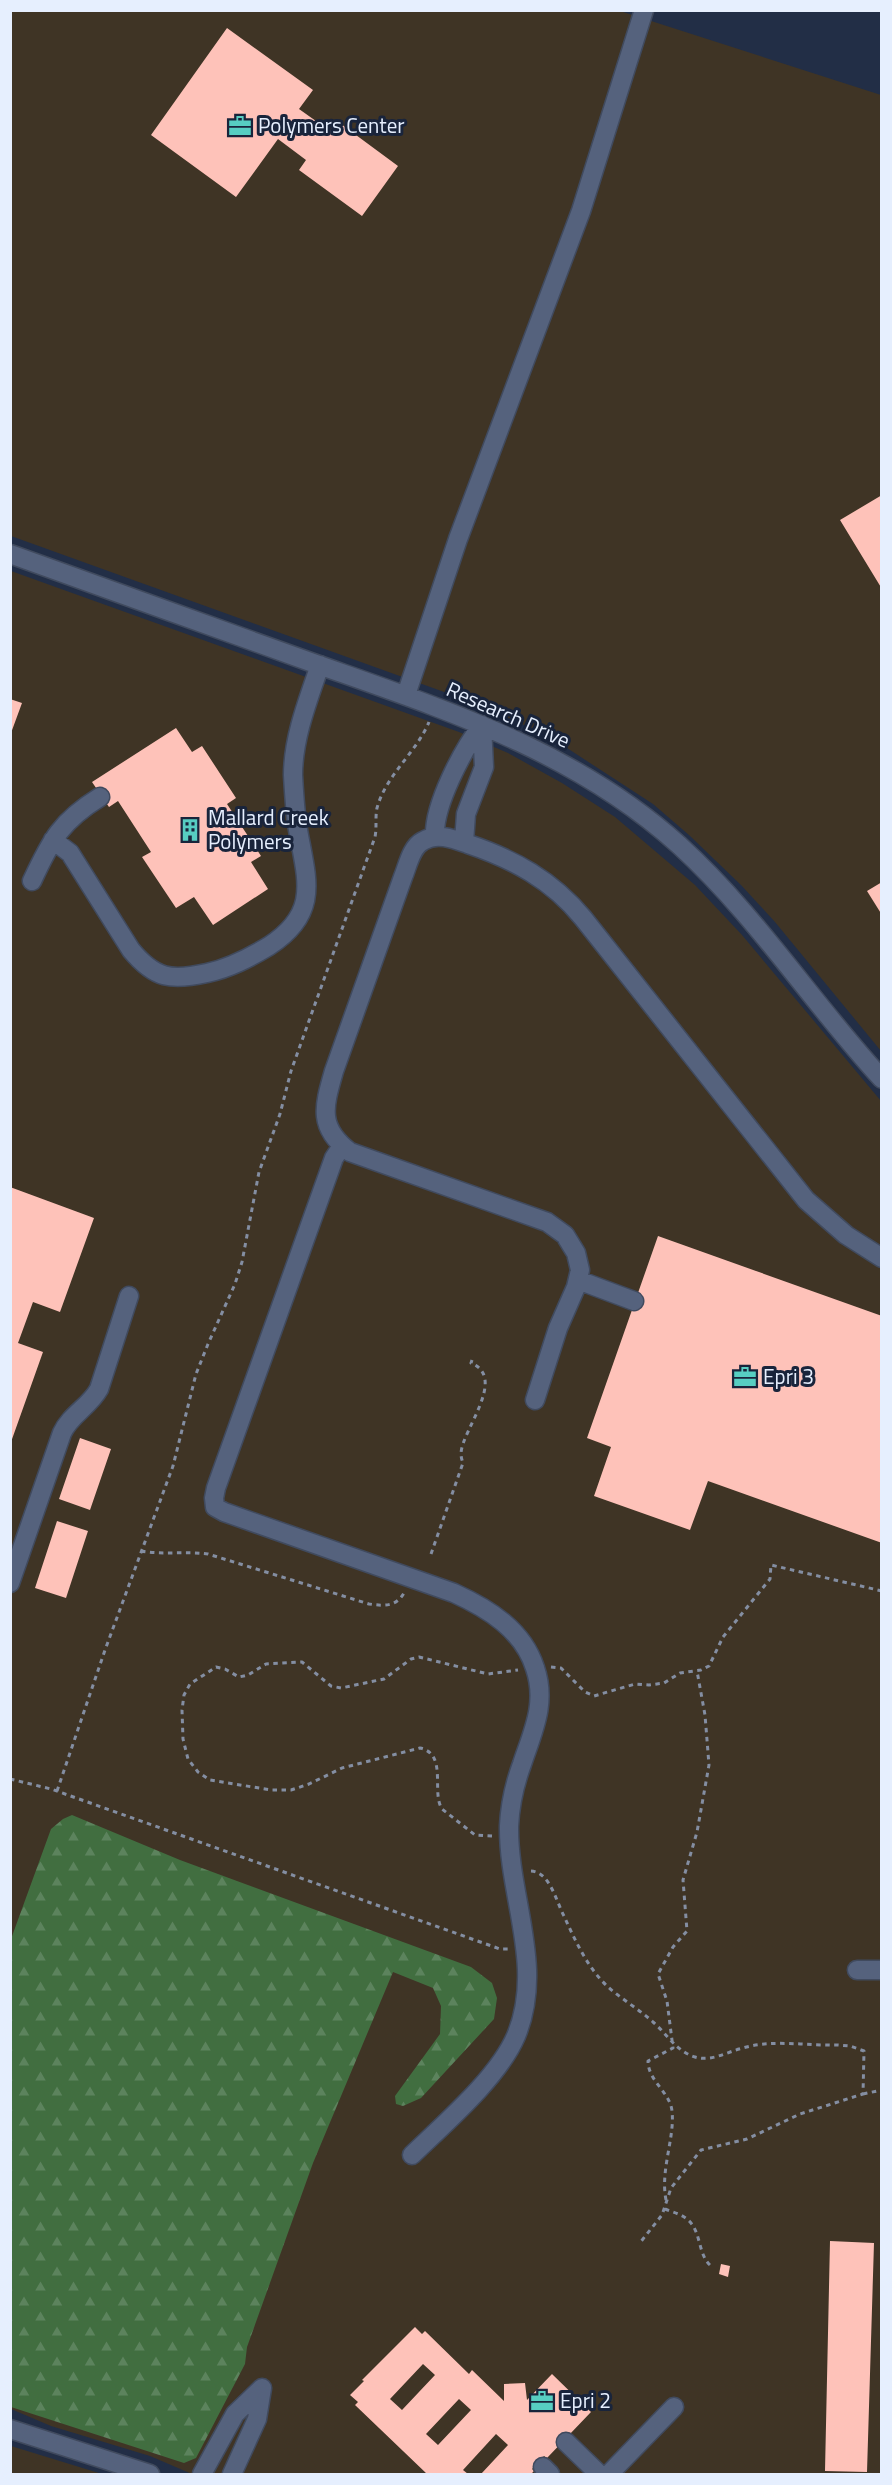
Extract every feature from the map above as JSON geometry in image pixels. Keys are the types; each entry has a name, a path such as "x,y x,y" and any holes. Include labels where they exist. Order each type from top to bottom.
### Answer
{"street":[{"path":"405,695 458,539 581,211 644,10"},
{"name":"Research Drive","path":"10,554 435,706 530,745 583,774 632,807 679,844 741,908 882,1079"},
{"path":"53,840 70,853 131,950 141,962 158,974 177,978 219,970 252,957 281,938 298,918 308,894 298,829 293,773 297,738 320,665"},
{"path":"435,837 438,808 462,754 482,725"},
{"path":"464,842 466,814 484,767 482,725"},
{"path":"32,881 53,840 74,815 100,797"},
{"path":"535,1400 558,1328 580,1270 576,1253 565,1235 551,1224 358,1156 342,1146 328,1127 325,1102 334,1071 413,852 420,842 435,837 464,842 492,852 527,869 571,903 806,1200 846,1235 882,1258"},
{"path":"342,1146 334,1158 216,1488 214,1503 224,1512 462,1597 495,1615 519,1639 528,1652 536,1669 541,1694 540,1711 515,1784 509,1824 511,1863 528,1962 526,1995 520,2023 509,2049 491,2074 412,2155"},
{"path":"578,1280 634,1301"},
{"path":"10,1583 62,1433 66,1424 93,1400 99,1389 129,1296"},
{"path":"857,1970 882,1970"},
{"path":"202,2475 239,2408 262,2388 257,2419 232,2475"},
{"path":"609,2475 674,2407"},
{"path":"10,2429 119,2469 150,2475"},
{"path":"566,2442 599,2475"}],"path":[{"path":"57,1791 173,1466 196,1374 207,1344 235,1284 242,1262 259,1172 280,1114 291,1071 375,837 377,809 399,765 423,733 435,706"},
{"path":"431,1554 463,1463 460,1453 484,1389 483,1375 471,1363 472,1360"},
{"path":"141,1551 156,1553 189,1551 208,1554 382,1606 391,1605 401,1599 409,1577"},
{"path":"548,1668 561,1668 585,1692 594,1696 635,1684 664,1683 680,1673 697,1671 709,1666 723,1637 770,1579 771,1565 882,1591"},
{"path":"500,1836 476,1834 442,1809 439,1803 436,1765 431,1754 420,1748 342,1768 291,1790 271,1790 204,1777 192,1765 185,1749 182,1726 184,1695 190,1684 216,1667 239,1677 248,1675 266,1664 302,1662 331,1686 341,1689 384,1679 411,1659 419,1657 488,1674 523,1670"},
{"path":"639,2244 665,2209 666,2201 666,2167 672,2112 669,2101 654,2079 648,2063 651,2058 672,2049 667,2001 658,1974 673,1947 687,1931 683,1880 697,1832 709,1765 705,1714 697,1671"},
{"path":"10,1779 57,1791 500,1948 516,1949"},
{"path":"525,1871 535,1871 544,1877 571,1933 597,1976 689,2055 704,2059 759,2045 838,2045 861,2048 865,2055 862,2094"},
{"path":"666,2201 671,2188 701,2151 747,2139 800,2114 882,2090"},
{"path":"665,2209 689,2220 696,2230 704,2258 711,2266"}],"shaded area":[{"path":"11,11 620,11 881,95 881,1051 775,922 741,885 689,835 653,804 547,735 458,697 11,536"},
{"path":"11,571 459,732 508,753 562,783 615,817 695,885 742,935 881,1101 881,2474 192,2474 150,2456 51,2426 11,2409"},
{"path":"11,2446 102,2474 11,2474"}],"green space":[{"path":"72,1815 180,1860 471,1967 492,1983 497,1998 494,2019 421,2098 403,2106 396,2104 395,2096 440,2034 441,2006 433,1988 393,1972 313,2163 247,2347 245,2364 196,2458 184,2463 11,2407 11,1939 51,1829"}],"building":[{"name":"Polymers Center","path":"227,28 313,90 299,109 330,131 337,121 398,166 362,216 299,170 306,160 278,139 236,197 151,135"},
{"path":"882,495 882,589 840,520"},
{"path":"10,699 22,703 11,733 10,733"},
{"name":"Mallard Creek Polymers","path":"176,728 192,752 202,746 236,798 227,804 261,856 251,862 268,889 213,925 194,897 176,908 142,857 151,852 118,801 109,807 92,782"},
{"path":"882,882 882,915 867,891"},
{"path":"10,1187 94,1218 60,1312 33,1302 18,1343 43,1352 11,1442"},
{"name":"Epri 3","path":"658,1236 882,1316 882,1543 708,1481 690,1530 594,1496 611,1447 587,1438"},
{"path":"80,1438 111,1449 90,1510 59,1499"},
{"path":"57,1521 88,1531 66,1598 35,1588"},
{"path":"830,2241 874,2243 867,2472 825,2471"},
{"path":"721,2264 730,2266 728,2277 719,2274"},
{"name":"Epri 2","path":"415,2327 422,2334 425,2331 469,2374 472,2370 504,2401 504,2384 525,2383 527,2400 552,2374 591,2412 547,2458 544,2456 532,2469 534,2471 531,2474 481,2474 508,2445 496,2434 463,2470 468,2474 427,2474 355,2405 358,2402 350,2395 364,2381 362,2380","holes":["423,2364 435,2375 402,2410 390,2399","459,2399 471,2410 438,2445 426,2434"]}],"place":[{"name":"Polymers Center","path":"240,126"},
{"name":"Mallard Creek Polymers","path":"190,830"},
{"name":"Epri 3","path":"745,1377"},
{"name":"Epri 2","path":"542,2401"}]}
